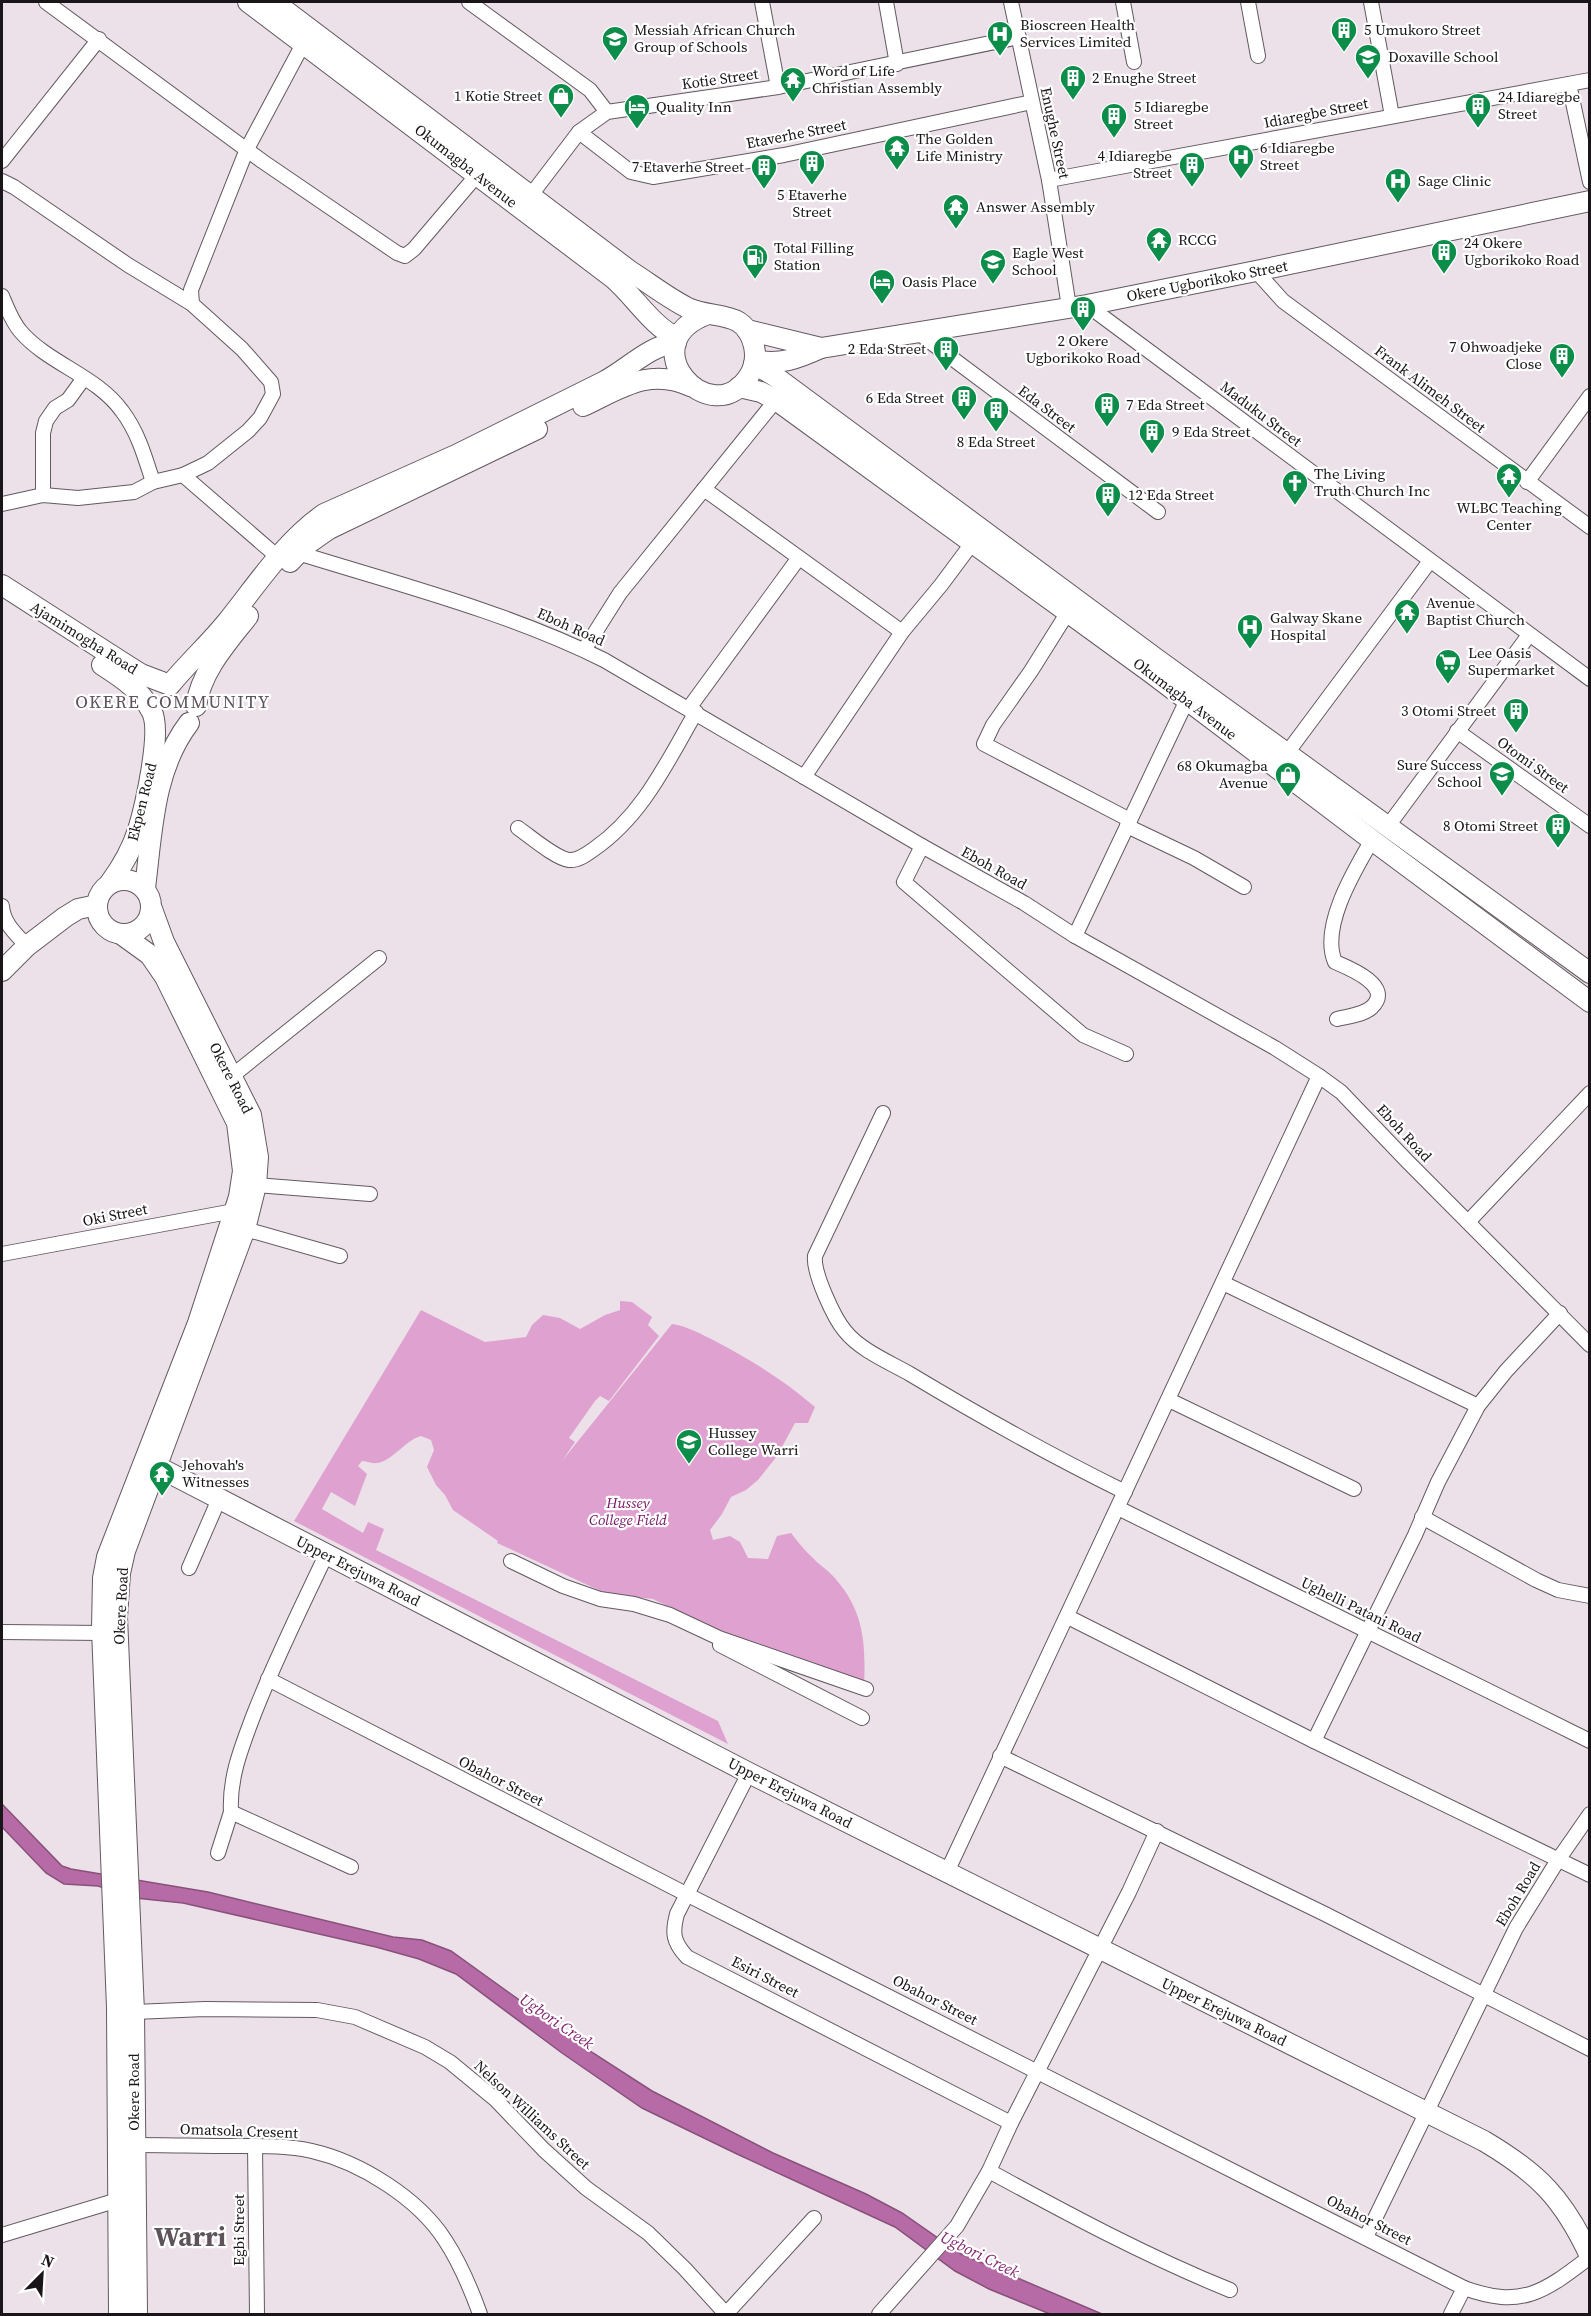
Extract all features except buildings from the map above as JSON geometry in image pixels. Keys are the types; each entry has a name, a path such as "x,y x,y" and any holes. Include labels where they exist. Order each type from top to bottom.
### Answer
{"main road":[{"name":"Okumagba Avenue","path":"248,2 384,102 613,278 631,294 656,324 676,341"},
{"name":"Okumagba Avenue","path":"274,2 630,271 690,308 708,314"},
{"name":"Okere Ugborikoko Street","path":"821,348 1078,306 1590,201"},
{"path":"288,556 329,529 639,381 666,378 703,393 715,395 727,393 739,387 751,373 754,362 752,339 747,330 730,317 708,314 695,319 684,327 676,341 675,363 684,381 691,387"},
{"path":"747,330 821,348"},
{"path":"170,685 288,556 300,533 324,514 456,455 620,373 656,347 676,341"},
{"path":"754,362 771,364 803,357 821,348"},
{"path":"754,362 781,393"},
{"path":"739,387 761,392 781,393"},
{"name":"Okumagba Avenue","path":"781,393 973,542 1590,1002"},
{"name":"Okumagba Avenue","path":"781,393 1287,753 1590,974"},
{"name":"Ekpen Road","path":"145,888 162,776 180,734 193,715 198,692 216,658 288,556"},
{"name":"Ajamimogha Road","path":"2,585 135,670 170,685"},
{"name":"Ajamimogha Road","path":"2,600 132,685 142,695 153,714"},
{"path":"170,685 178,685 191,692 193,715 176,729 162,725 153,714 152,708 155,696 164,687 170,685"},
{"name":"Ekpen Road","path":"110,884 119,872 138,831 155,747 156,733 153,714"},
{"path":"60,922 82,920 113,930 138,930 145,925 152,909 149,894 145,888 128,880 118,880 103,889 97,905 99,916 113,930"},
{"path":"2,971 27,946 78,909 97,905"},
{"name":"Okere Road","path":"120,1869 122,1768 118,1594 125,1551 245,1228 256,1185 258,1157 251,1115 164,942 152,909"},
{"name":"Okere Road","path":"113,930 150,955 159,965 228,1100 237,1123 243,1171 234,1211 198,1323 107,1557 103,1578 103,1633 121,1896 117,2007 119,2314"},
{"name":"Upper Erejuwa Road","path":"158,1467 749,1773 1098,1950 1484,2141 1536,2175 1577,2228 1590,2257"},
{"name":"Okere Road","path":"121,1896 134,2012 137,2314"}],"street":[{"path":"46,2 247,148 397,253 405,256 414,249 477,175"},
{"path":"469,2 591,90 607,112"},
{"path":"762,2 778,87"},
{"path":"886,2 897,63"},
{"name":"Enughe Street","path":"1011,2 1078,306"},
{"path":"1123,2 1134,62"},
{"path":"1248,2 1258,56"},
{"path":"1371,2 1392,116"},
{"name":"Kotie Street","path":"531,195 579,132 607,112 778,87 1019,38"},
{"path":"2,161 99,39"},
{"path":"192,304 191,290 247,148 303,44"},
{"name":"Idiaregbe Street","path":"1049,180 1590,80"},
{"path":"1569,84 1590,182"},
{"name":"Etaverhe Street","path":"579,132 631,172 653,177 784,155 1032,102"},
{"path":"2,181 128,265 192,304 242,349 264,373 271,382 273,394 260,418 248,431 208,463 183,475 153,482 134,492 78,498 43,495 2,504"},
{"name":"Frank Alimeh Street","path":"1256,271 1283,301 1590,527"},
{"path":"2,296 20,331 37,347 84,378 121,409 138,438 153,482"},
{"name":"Maduku Street","path":"1078,306 1590,679"},
{"name":"Eda Street","path":"917,332 1158,512"},
{"path":"43,495 43,433 46,421 55,408 68,400 84,378"},
{"path":"584,650 620,593 781,393"},
{"path":"1527,482 1590,396"},
{"path":"183,475 288,556"},
{"path":"704,489 902,632"},
{"path":"804,777 902,632 942,585 973,542"},
{"name":"Eboh Road","path":"288,556 516,621 584,650 693,710 922,846 1024,903 1075,936 1275,1048 1341,1092 1590,1345"},
{"path":"518,828 561,858 572,860 585,856 612,837 646,798 693,710 798,559"},
{"path":"1287,753 1430,561"},
{"path":"1068,612 993,725 984,744 1244,887"},
{"path":"1388,826 1529,635"},
{"path":"1075,936 1187,700"},
{"name":"Otomi Street","path":"1457,731 1590,826"},
{"path":"1337,1019 1360,1014 1372,1008 1378,1000 1378,992 1370,980 1335,962 1329,942 1340,899 1372,840"},
{"path":"922,846 904,882 1083,1035 1126,1054"},
{"path":"2,906 2,914 9,926 27,946"},
{"path":"232,1077 379,958"},
{"path":"947,1872 1319,1076"},
{"path":"1468,1222 1590,1094"},
{"path":"883,1113 814,1256 817,1274 845,1331 866,1348 948,1397 1071,1466 1125,1492"},
{"path":"256,1185 370,1194"},
{"name":"Oki Street","path":"2,1254 234,1211"},
{"path":"245,1228 340,1256"},
{"path":"1223,1283 1478,1406"},
{"path":"1314,1741 1438,1482 1478,1406 1506,1371 1560,1313"},
{"path":"1169,1400 1354,1490"},
{"path":"189,1568 219,1499"},
{"name":"Ughelli Patani Road","path":"1118,1508 1590,1741"},
{"path":"1422,1517 1536,1580 1558,1590 1590,1596"},
{"path":"218,1853 231,1812 230,1796 238,1757 268,1679 326,1555"},
{"path":"511,1561 563,1586 600,1599 634,1604 670,1616 718,1638 866,1689"},
{"path":"652,1610 862,1718"},
{"path":"1068,1617 1314,1741 1590,1875"},
{"path":"2,1632 103,1633"},
{"name":"Obahor Street","path":"268,1679 686,1894 1038,2070 1464,2288 1484,2295 1505,2298 1522,2296 1538,2292 1563,2278 1590,2257"},
{"path":"1000,1756 1590,2049"},
{"name":"Esiri Street","path":"749,1773 677,1914 673,1927 673,1938 677,1947 687,1957 1011,2123"},
{"path":"231,1812 351,1867"},
{"name":"Eboh Road","path":"1366,2237 1516,1928 1590,1814"},
{"path":"879,2314 966,2212 989,2171 1157,1832"},
{"name":"Nelson Williams Street","path":"134,2012 206,2009 317,2010 355,2017 425,2047 450,2062 488,2093 544,2150 586,2188 648,2233 726,2314"},
{"name":"Omatsola Cresent","path":"135,2145 278,2146 334,2157 387,2184 427,2218 444,2238 472,2291 480,2314"},
{"name":"Egbi Street","path":"255,2146 257,2314"},
{"path":"989,2171 1125,2244 1230,2290"},
{"path":"2,2235 118,2200"},
{"path":"726,2314 814,2218"},
{"path":"1451,2314 1464,2288"}],"green space":[{"name":"Hussey College Field","path":"620,1301 632,1302 652,1317 648,1325 659,1336 609,1401 600,1396 595,1401 569,1438 575,1442 562,1461 672,1324 689,1328 715,1341 779,1379 815,1407 808,1423 795,1423 777,1456 758,1480 746,1490 731,1497 710,1530 713,1540 730,1536 740,1542 748,1558 768,1559 777,1536 791,1533 807,1552 831,1574 850,1600 861,1626 864,1687 723,1634 653,1599 607,1594 497,1543 498,1541 453,1510 427,1467 434,1450 431,1440 421,1436 382,1462 362,1461 358,1466 367,1474 355,1506 331,1492 322,1509 363,1533 368,1522 384,1529 376,1550 718,1721 728,1744 294,1521 421,1310 485,1342 526,1337 532,1325 543,1315 560,1318 580,1329 605,1315 620,1310"}],"shaded area":[{"path":"2,1804 62,1866 71,1869 208,1892 393,1937 422,1940 451,1951 593,2053 652,2091 773,2153 866,2194 902,2213 961,2254 1102,2314 1050,2314 989,2289 955,2271 895,2227 642,2108 562,2053 456,1974 419,1959 376,1947 183,1903 135,1898 98,1886 64,1884 46,1873 2,1827"}],"place":[{"name":"5 Umukoro Street","path":"1344,53"},
{"name":"Bioscreen Health Services Limited","path":"1000,57"},
{"name":"Messiah African Church Group of Schools","path":"615,62"},
{"name":"Doxaville School","path":"1368,80"},
{"name":"2 Enughe Street","path":"1073,101"},
{"name":"Word of Life Christian Assembly","path":"793,103"},
{"name":"1 Kotie Street","path":"561,119"},
{"name":"24 Idiaregbe Street","path":"1478,129"},
{"name":"Quality Inn","path":"637,130"},
{"name":"5 Idiaregbe Street","path":"1114,139"},
{"name":"The Golden Life Ministry","path":"897,171"},
{"name":"6 Idiaregbe Street","path":"1241,180"},
{"name":"5 Etaverhe Street","path":"812,186"},
{"name":"4 Idiaregbe Street","path":"1192,188"},
{"name":"7 Etaverhe Street","path":"764,190"},
{"name":"Sage Clinic","path":"1398,204"},
{"name":"Answer Assembly","path":"956,230"},
{"name":"RCCG","path":"1159,263"},
{"name":"24 Okere Ugborikoko Road","path":"1444,275"},
{"name":"Total Filling Station","path":"755,280"},
{"name":"Eagle West School","path":"993,285"},
{"name":"Oasis Place","path":"882,305"},
{"name":"2 Okere Ugborikoko Road","path":"1083,332"},
{"name":"2 Eda Street","path":"946,372"},
{"name":"7 Ohwoadjeke Close","path":"1562,379"},
{"name":"6 Eda Street","path":"964,421"},
{"name":"7 Eda Street","path":"1107,428"},
{"name":"8 Eda Street","path":"996,433"},
{"name":"9 Eda Street","path":"1152,455"},
{"name":"WLBC Teaching Center","path":"1509,499"},
{"name":"The Living Truth Church Inc","path":"1295,506"},
{"name":"12 Eda Street","path":"1108,518"},
{"name":"Avenue Baptist Church","path":"1407,635"},
{"name":"Galway Skane Hospital","path":"1250,650"},
{"name":"Lee Oasis Supermarket","path":"1448,685"},
{"name":"3 Otomi Street","path":"1516,734"},
{"name":"Sure Success School","path":"1502,797"},
{"name":"68 Okumagba Avenue","path":"1288,798"},
{"name":"8 Otomi Street","path":"1558,849"},
{"name":"Hussey College Warri","path":"689,1465"},
{"name":"Jehovah's Witnesses","path":"162,1497"}],"district":[{"name":"OKERE COMMUNITY","path":"173,702"},
{"name":"Warri","path":"190,2237"}],"water label":[{"name":"Ugbori Creek","path":"557,2021"},
{"name":"Ugbori Creek","path":"980,2254"}]}
